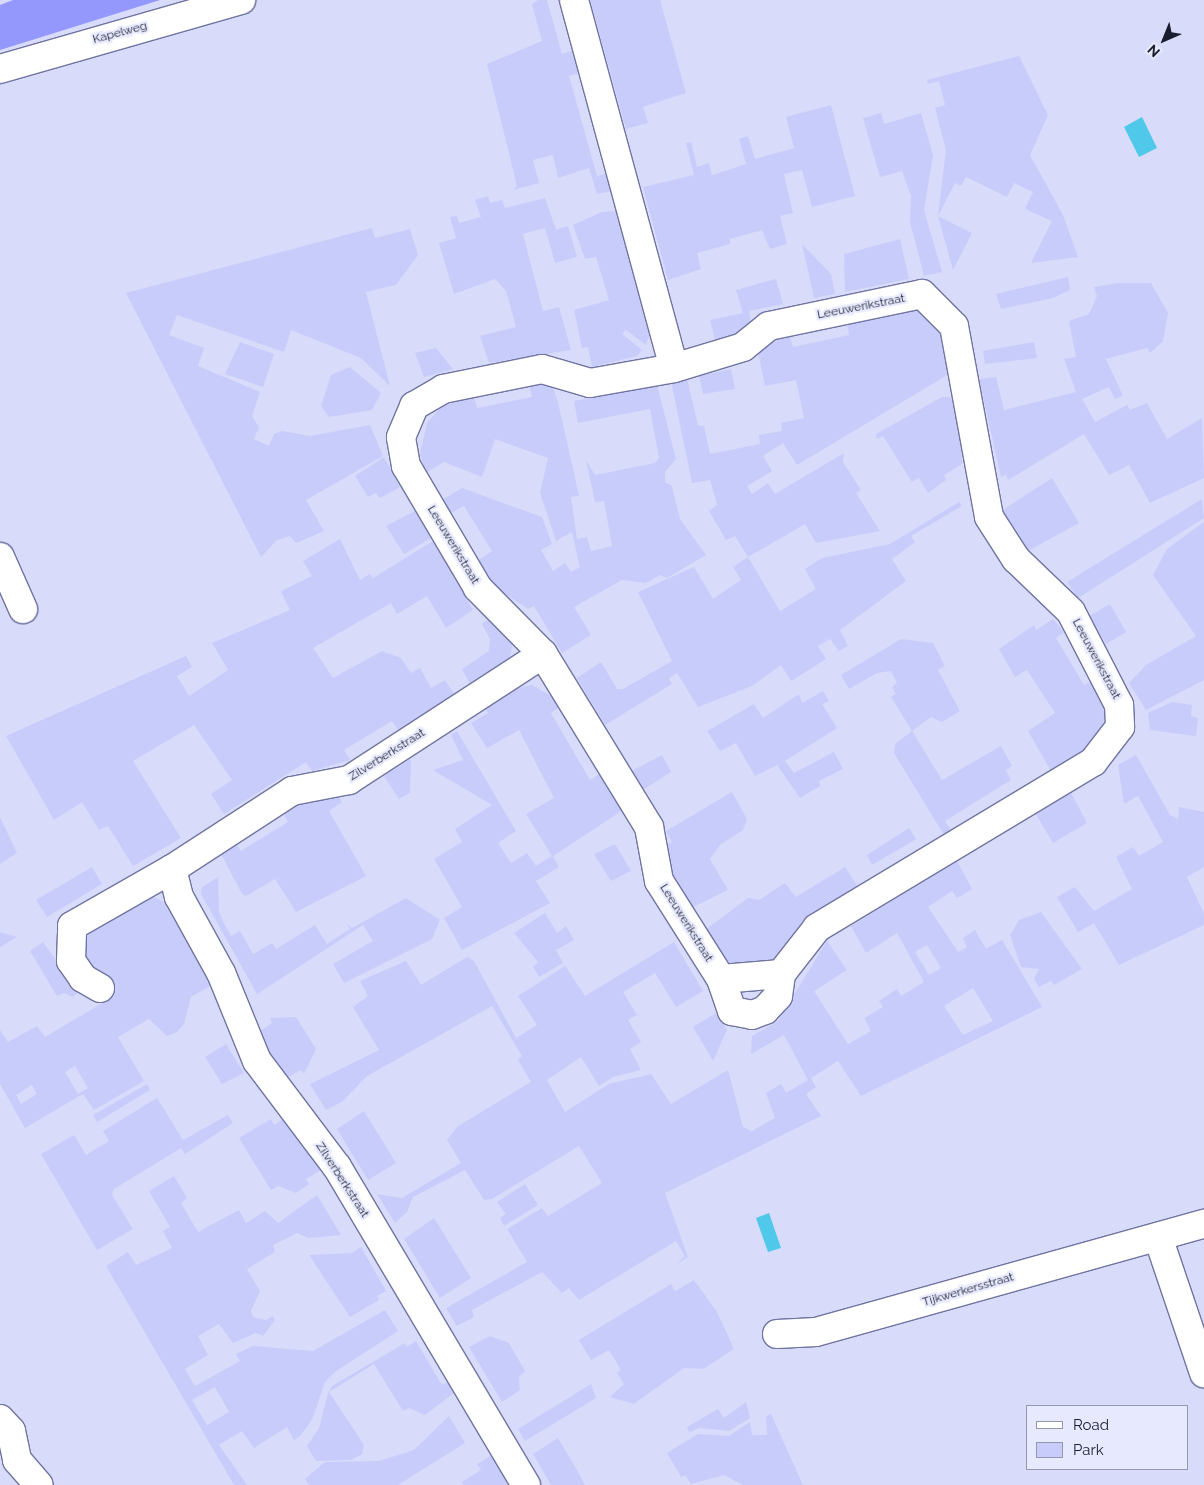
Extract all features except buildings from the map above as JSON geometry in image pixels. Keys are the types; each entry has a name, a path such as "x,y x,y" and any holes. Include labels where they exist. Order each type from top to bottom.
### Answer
{"street":[{"name":"Kapelweg","path":"0,69 241,0"},
{"path":"574,0 674,368"},
{"name":"Leeuwerikstraat","path":"922,294 954,326 989,517 1016,559 1071,612 1123,715 1116,736 1093,762 817,928 781,974 778,996 765,1010 752,1015 732,1011 721,979 659,881 649,827 543,654 478,588 406,466 401,437 405,425 422,398 443,389 542,369 590,384 674,368 743,347 769,326 922,294"},
{"path":"0,557 23,609"},
{"name":"Zilverberkstraat","path":"100,988 83,978 72,961 72,926 172,869 292,792 349,780 543,654"},
{"name":"Zilverberkstraat","path":"172,869 179,897 220,973 257,1061 337,1167 526,1485"},
{"path":"721,979 781,974"},
{"name":"Tijkwerkersstraat","path":"777,1334 816,1332 1204,1224"},
{"path":"1158,1237 1204,1373"},
{"path":"0,1419 11,1431 17,1460 39,1485"}],"green space":[{"path":"538,0 547,0 562,54 574,50 580,73 569,76 597,176 609,173 613,191 597,194 589,168 558,178 553,155 533,160 539,183 513,190 517,186 487,64 542,41 532,4"},
{"path":"590,0 660,0 686,93 643,107 648,123 626,129"},
{"path":"1019,56 1048,115 1030,155 1063,215 1078,257 1031,263 1052,221 1025,209 1033,192 1014,183 1007,197 966,177 961,186 955,183 938,216 946,150 935,108 945,105 939,81 928,84 927,80"},
{"path":"831,105 855,196 812,207 802,170 784,174 793,213 780,216 787,244 770,249 762,230 730,239 730,244 697,253 701,269 668,280 643,187 694,175 686,143 691,142 697,167 709,163 712,175 746,164 739,139 748,136 755,159 794,148 786,117"},
{"path":"881,113 884,124 921,113 933,155 924,210 942,272 924,276 910,222 911,196 902,171 880,177 863,118"},
{"path":"488,196 490,203 502,200 505,208 545,198 556,230 568,226 577,257 555,263 545,228 523,234 543,311 559,307 571,350 489,363 480,336 516,327 506,291 495,279 454,294 439,243 456,238 450,217 457,216 459,223 481,217 475,200"},
{"path":"619,211 651,331 646,345 626,330 622,334 642,350 637,356 592,367 588,347 582,348 574,310 609,300 596,257 585,259 573,225 602,212"},
{"path":"938,216 972,233 953,270"},
{"path":"372,228 375,238 410,229 418,255 396,285 366,292 390,386 361,358 291,330 284,352 177,315 169,335 204,348 198,366 260,392 252,416 259,427 254,439 269,446 274,434 282,431 310,436 370,425 383,456 306,500 324,531 296,543 290,536 277,540 261,557 126,293"},
{"path":"900,239 909,279 845,292 844,254"},
{"path":"802,244 831,274 835,294 814,298"},
{"path":"1068,277 1070,290 1053,298 1001,309 996,294"},
{"path":"776,279 783,304 749,311 752,327 734,339 716,343 710,320 743,313 736,290"},
{"path":"1119,283 1151,283 1168,313 1163,341 1150,353 1147,348 1106,359 1123,396 1115,399 1109,387 1082,399 1095,422 1127,405 1130,410 1147,403 1167,439 1202,418 1204,478 1150,503 1129,465 1109,475 1084,434 1008,480 1006,475 1001,477 979,379 996,377 1004,410 1076,392 1064,359 1076,357 1069,321 1089,314 1097,296 1094,287"},
{"path":"910,309 920,310 942,329 949,371 944,377 797,465 783,443 763,456 772,471 747,486 752,494 768,483 775,494 844,453 843,462 861,490 856,493 880,531 816,543 805,524 748,557 735,536 726,540 709,511 717,505 710,480 692,483 671,381 687,378 698,425 704,426 710,454 760,444 759,435 782,431 781,423 804,418 796,380 765,386 758,352 789,333 793,347 849,335 847,322"},
{"path":"240,342 274,354 263,387 225,374"},
{"path":"1034,342 1037,358 985,364 983,351"},
{"path":"436,348 453,369 424,377 415,353"},
{"path":"350,367 381,393 372,410 329,417 321,406 331,375"},
{"path":"731,369 735,389 703,394 699,376"},
{"path":"539,383 552,386 558,402 579,496 571,497 577,539 587,537 591,551 612,546 604,501 595,502 586,460 595,475 655,463 659,458 650,409 578,423 574,401 657,385 676,459 665,472 665,482 672,486 680,519 706,555 667,578 660,575 646,583 622,580 574,607 591,635 562,653 534,606 528,609 495,587 479,560 492,551 464,506 451,513 442,500 462,488 542,517 552,544 541,550 553,571 565,563 571,572 580,567 572,532 556,541 540,493 548,458 495,439 482,477 444,462 426,473 420,454 427,423 442,406 474,396 477,408 532,397 529,385"},
{"path":"942,397 950,397 960,408 962,464 944,475 946,480 928,493 919,478 912,482 883,436 877,439 876,434"},
{"path":"384,457 400,487 380,498 376,493 368,497 355,476"},
{"path":"1052,478 1079,523 1026,552 1001,511"},
{"path":"1202,499 1204,518 1078,598 1067,582"},
{"path":"959,502 962,506 911,536 915,542 892,559 906,581 840,630 848,646 839,651 830,639 818,646 826,659 791,681 781,665 752,686 698,707 677,673 669,678 672,684 605,725 577,678 601,662 617,689 623,689 672,661 638,592 694,567 713,599 741,580 733,567 748,557 780,611 816,589 805,569 822,558 890,544"},
{"path":"415,511 431,538 404,554 386,526"},
{"path":"1204,522 1204,680 1146,710 1129,683 1146,665 1196,636 1153,575 1167,549"},
{"path":"340,539 360,580 370,574 373,578 433,541 473,610 446,628 427,596 397,614 391,603 313,648 333,678 382,651 401,658 411,673 420,668 431,688 445,680 456,697 399,731 392,721 344,750 350,760 312,771 306,762 224,814 211,794 232,780 194,725 133,761 181,838 133,866 108,826 99,830 82,802 54,820 6,736 186,656 192,667 177,676 189,696 228,670 212,643 290,610 281,591 312,576 303,561"},
{"path":"1110,604 1126,632 1106,644 1089,616"},
{"path":"492,616 513,639 510,658 471,686 462,669 489,651 490,639 482,624"},
{"path":"1053,619 1064,632 1056,638 1084,685 1094,680 1105,711 1102,730 1090,746 1051,771 1028,731 1055,713 1027,670 1015,677 999,649 1034,625 1036,630"},
{"path":"901,639 933,643 945,666 938,670 960,711 942,722 931,717 912,731 891,697 896,694 892,687 897,683 891,671 877,673 849,689 841,675"},
{"path":"532,685 556,699 561,706 551,713 590,780 601,773 623,810 553,856 559,867 536,881 550,903 462,950 444,918 462,907 434,859 462,842 455,829 492,805 433,770 463,760 451,735 457,731 516,831 498,843 511,863 527,853 536,866 552,856 526,814 554,798 519,730 487,748 471,723 488,713 484,706 512,689"},
{"path":"823,691 829,701 822,704 837,728 785,761 794,773 834,752 843,769 819,781 820,786 800,798 777,765 755,776 736,743 720,751 707,731 754,704 763,718 799,694 802,703"},
{"path":"1172,702 1192,705 1191,716 1198,718 1196,736 1150,730 1148,713"},
{"path":"912,731 942,780 1001,746 1012,766 1006,770 1011,780 945,821 951,830 944,835 894,753 895,744"},
{"path":"662,755 671,772 643,790 632,771"},
{"path":"1136,755 1170,815 1178,819 1179,807 1204,812 1204,867 1187,877 1204,914 1204,925 1119,965 1094,923 1078,932 1057,897 1075,887 1094,911 1132,889 1116,857 1133,847 1139,856 1163,842 1138,796 1124,804 1118,765"},
{"path":"411,759 410,793 399,799 384,776"},
{"path":"335,790 342,802 329,811 366,876 296,912 275,879 246,896 242,894 219,850 234,841 241,851 288,822 283,812 302,800"},
{"path":"732,792 747,819 743,830 720,845 710,859 728,890 689,909 674,888 663,847 672,842 666,831"},
{"path":"1071,793 1087,823 1053,843 1036,814"},
{"path":"0,817 17,853 0,864"},
{"path":"909,828 916,839 872,865 867,855"},
{"path":"615,844 631,871 611,881 594,854"},
{"path":"957,861 972,889 957,898 952,891 928,907 958,952 967,947 963,938 975,930 986,949 1002,940 1042,1007 861,1096 838,1061 811,1078 816,1087 806,1094 821,1116 665,1193 688,1257 677,1264 685,1256 676,1241 579,1300 569,1288 562,1293 542,1272 472,1310 474,1317 457,1326 446,1308 527,1262 507,1229 542,1208 548,1216 602,1183 579,1146 492,1199 484,1200 465,1170 413,1197 407,1212 395,1223 377,1194 402,1198 461,1163 447,1140 458,1126 531,1082 518,1060 522,1056 492,1006 367,1076 342,1102 326,1110 310,1084 379,1050 353,1007 368,996 360,981 406,961 421,985 467,957 474,961 516,1038 537,1025 518,996 565,966 585,996 674,942 703,991 676,1007 655,973 623,992 637,1015 628,1020 641,1042 630,1049 641,1070 613,1077 599,1086 581,1057 547,1080 565,1112 609,1084 651,1074 671,1104 728,1070 743,1127 752,1131 775,1118 766,1093 781,1084 786,1093 808,1080 784,1035 751,1054 752,1036 778,1021 827,941 847,970 814,991 848,1044 871,1031 864,1018 883,1007 879,1001 897,989 901,996 924,982 897,933 866,953 851,926","holes":["927,945 941,968 929,975 915,952","973,988 993,1021 963,1035 944,1006"]},
{"path":"92,867 102,884 47,917 36,900"},
{"path":"845,867 858,887 804,919 777,961 728,966 701,933 748,898 759,900 785,883 796,897"},
{"path":"218,877 219,912 231,936 240,931 253,954 272,943 276,949 315,925 327,944 350,929 346,923 352,928 406,898 440,920 432,939 344,983 333,964 373,941 363,925 257,994 201,894 202,887"},
{"path":"150,895 166,903 214,984 191,997 184,1024 177,1032 167,1036 149,1019 118,1037 144,1081 94,1110 83,1094 25,1128 0,1084 0,1030 8,1042 37,1026 45,1037 114,996 114,983 84,961 84,932","holes":["75,1066 88,1088 78,1094 65,1072","32,1085 37,1094 21,1104 16,1095"]},
{"path":"1041,912 1082,969 1054,985 1051,981 1039,987 1034,978 1039,969 1021,967 1010,935 1019,920"},
{"path":"545,913 557,933 566,926 574,940 556,950 563,963 539,977 533,967 538,962 514,933"},
{"path":"0,932 17,937 0,947"},
{"path":"43,942 79,992 73,997 64,993 57,996 30,951"},
{"path":"716,1013 727,1030 713,1061 693,1027"},
{"path":"296,1017 316,1049 304,1074 301,1070 283,1080 256,1034 272,1023 270,1018"},
{"path":"226,1044 244,1073 222,1084 205,1057"},
{"path":"147,1084 150,1090 97,1122 93,1115"},
{"path":"157,1098 183,1140 228,1115 233,1123 185,1154 181,1148 114,1189 112,1195 133,1229 97,1250 41,1154 74,1135 86,1155 109,1141 103,1131"},
{"path":"364,1111 396,1163 368,1180 337,1129"},
{"path":"287,1117 326,1167 306,1179 309,1184 296,1193 278,1186 271,1190 239,1138 271,1119 274,1125"},
{"path":"174,1176 187,1198 181,1203 198,1232 239,1210 246,1223 265,1211 278,1223 317,1195 341,1235 308,1238 297,1233 273,1245 275,1252 247,1269 260,1291 251,1311 253,1317 266,1320 273,1316 275,1320 263,1336 256,1333 233,1343 219,1324 198,1336 208,1355 185,1369 195,1386 240,1361 236,1354 253,1346 313,1351 385,1310 398,1331 336,1371 325,1382 312,1420 299,1437 294,1440 287,1427 254,1448 242,1431 219,1445 247,1485 234,1485 106,1266 128,1252 136,1265 172,1248 163,1231 170,1227 149,1191","holes":["215,1387 229,1412 207,1425 192,1400"]},
{"path":"525,1184 538,1205 504,1226 500,1218 506,1214 497,1202"},
{"path":"434,1218 471,1278 440,1298 404,1239"},
{"path":"361,1247 386,1291 377,1296 379,1300 350,1317 309,1255 352,1253"},
{"path":"694,1280 717,1312 734,1349 703,1369 684,1368 634,1404 610,1397 624,1384 617,1373 621,1370 609,1350 591,1360 579,1340 671,1284 675,1291"},
{"path":"490,1336 509,1343 525,1371 519,1377 520,1390 502,1402 469,1347"},
{"path":"416,1341 442,1385 453,1379 459,1389 425,1415 409,1408 403,1411 374,1364 329,1392 364,1445 362,1454 351,1460 316,1461 307,1446 319,1428 328,1393 332,1386 405,1343 407,1347"},
{"path":"591,1384 596,1398 525,1441 518,1429"},
{"path":"746,1402 750,1418 729,1431 700,1428 689,1432 687,1427 718,1409 724,1418"},
{"path":"771,1414 803,1485 743,1485 724,1475 691,1484 685,1475 681,1477 667,1453 698,1434 729,1436 750,1422 752,1435 767,1435 766,1416"},
{"path":"449,1416 465,1443 398,1485 309,1485 305,1479 325,1462 379,1461 414,1450"},
{"path":"558,1438 585,1485 551,1485 533,1454"},
{"path":"497,1452 516,1485 464,1485 462,1482 481,1470 477,1464"}],"shaded area":[{"path":"13,0 160,0 0,50 0,5"},
{"path":"1142,117 1157,148 1139,157 1124,127"},
{"path":"769,1213 781,1248 768,1252 756,1218"}]}
